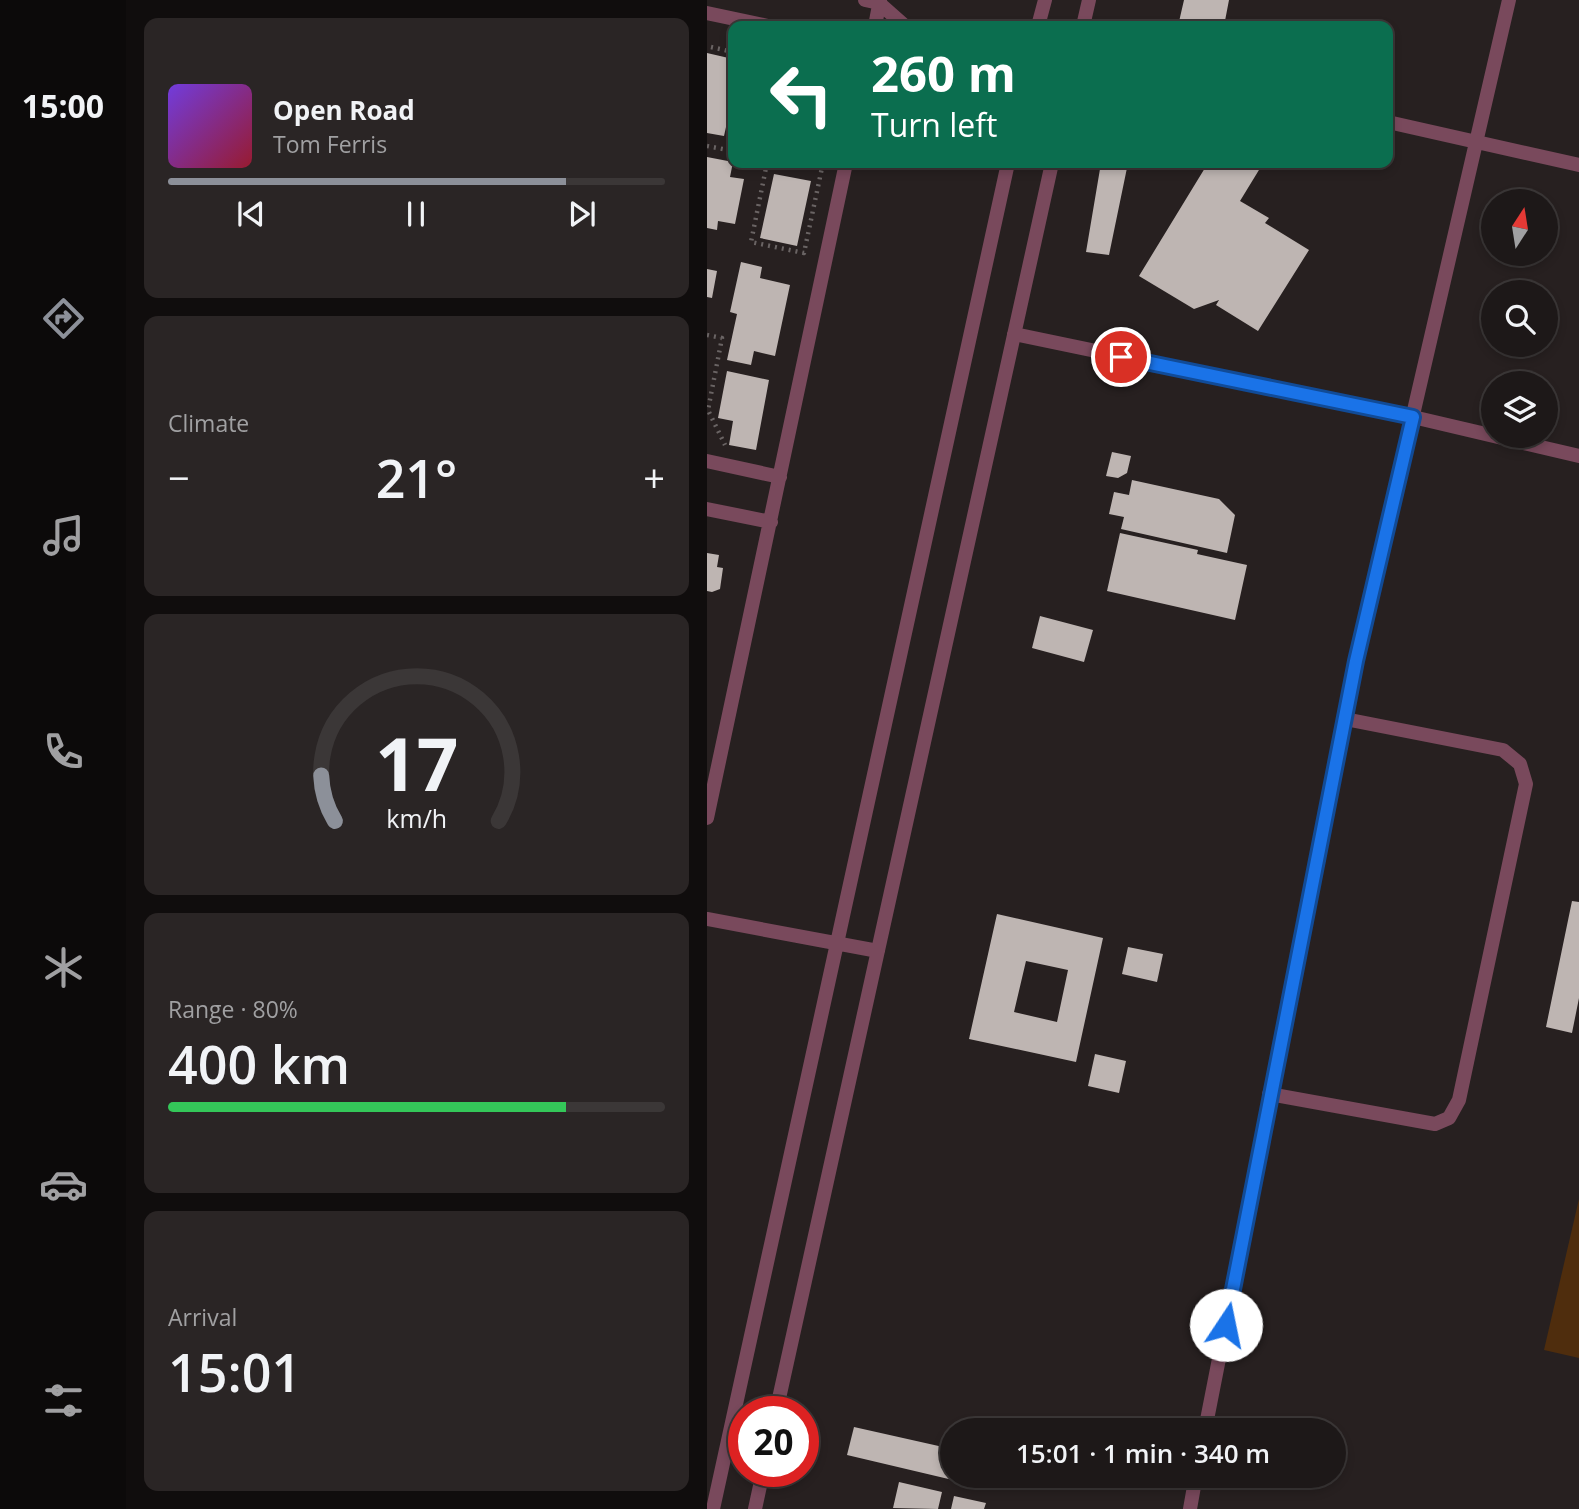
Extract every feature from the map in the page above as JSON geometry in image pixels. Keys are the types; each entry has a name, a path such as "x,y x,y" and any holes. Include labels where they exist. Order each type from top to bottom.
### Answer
{"lane":[{"path":"1039,21 1045,0"},
{"path":"1084,21 1089,0"},
{"path":"1207,1418 1356,661 1509,0"},
{"path":"874,21 875,1"},
{"path":"875,1 899,21"},
{"path":"707,13 745,21"},
{"path":"1393,123 1579,165"},
{"path":"707,818 845,168"},
{"path":"713,1509 1007,168"},
{"path":"780,1396 1051,168"},
{"path":"1014,334 1413,417 1579,456"},
{"path":"707,460 780,477"},
{"path":"707,509 771,522"},
{"path":"1269,1094 1435,1124 1449,1118 1459,1100 1526,784 1520,764 1503,750 1345,719"},
{"path":"707,919 878,951"},
{"path":"755,1509 760,1487"},
{"path":"1189,1509 1193,1488"}],"path":[{"path":"711,47 728,50"},
{"path":"707,146 728,150"},
{"path":"766,168 751,242 804,253 822,168"},
{"path":"707,335 722,338 708,410 728,451"}],"shaded area":[{"path":"1579,1199 1579,1358 1544,1350"}],"building":[{"path":"1184,0 1229,0 1225,21 1179,21"},
{"path":"707,53 728,58 728,118 724,136 707,133"},
{"path":"707,157 728,161 728,168 732,168 730,177 744,179 735,224 718,221 717,230 707,228"},
{"path":"1100,168 1127,168 1109,255 1086,252"},
{"path":"1205,168 1260,168 1240,201 1269,218 1265,223 1309,250 1258,331 1216,305 1219,300 1194,309 1139,276"},
{"path":"774,174 811,181 797,246 760,238"},
{"path":"741,262 762,267 760,278 790,285 775,356 754,351 751,365 727,360 737,314 730,312"},
{"path":"707,269 717,271 712,298 707,297"},
{"path":"727,371 769,380 756,450 729,445 733,421 718,418"},
{"path":"1112,452 1131,456 1127,473 1118,478 1106,476"},
{"path":"1132,480 1219,499 1235,515 1227,553 1121,529 1124,517 1109,514 1114,492 1129,495"},
{"path":"1120,533 1198,550 1197,554 1247,565 1235,620 1107,591"},
{"path":"707,553 719,555 717,567 723,568 720,589 712,592 707,591"},
{"path":"1040,616 1093,630 1084,662 1032,648"},
{"path":"1572,901 1579,902 1579,998 1572,1033 1546,1027"},
{"path":"997,914 1103,938 1076,1062 969,1039","holes":["1026,961 1068,970 1057,1022 1014,1012"]},
{"path":"1128,947 1163,954 1157,982 1122,974"},
{"path":"1095,1054 1126,1061 1119,1093 1088,1086"},
{"path":"854,1427 940,1446 940,1477 847,1455"},
{"path":"899,1482 942,1492 938,1509 893,1508"},
{"path":"954,1496 986,1503 984,1509 951,1509"}],"route":[{"path":"1121,357 1413,417 1356,661 1269,1094 1226,1325"}]}
